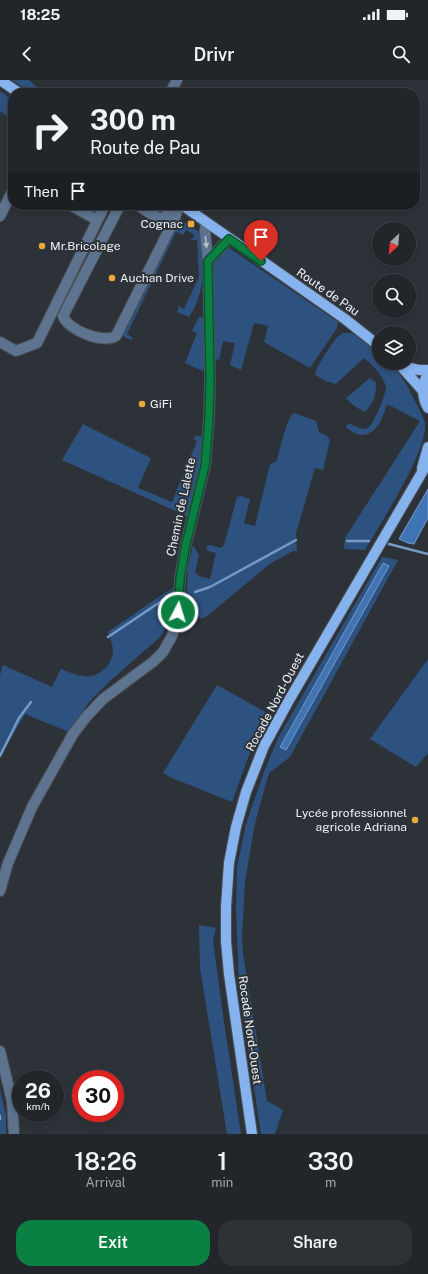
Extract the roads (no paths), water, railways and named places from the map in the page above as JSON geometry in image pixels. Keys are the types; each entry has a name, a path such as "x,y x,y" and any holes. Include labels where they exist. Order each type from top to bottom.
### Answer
{"main road":[{"path":"0,80 12,88"},
{"name":"Route de Pau","path":"187,210 345,319 372,340"},
{"path":"416,369 428,370"},
{"path":"404,370 422,392"},
{"path":"428,374 423,384 422,392 428,408"},
{"name":"Rocade Nord-Ouest","path":"421,472 428,447"},
{"name":"Rocade Nord-Ouest","path":"252,1134 229,974 226,941 226,907 229,863 236,827 246,792 264,746 288,702 428,462"}],"street":[{"path":"0,216 8,200"},
{"path":"79,210 98,220"},
{"path":"0,342 16,351 36,343 103,210"},
{"path":"117,210 63,316 64,320 68,324 79,330 100,338 109,339 116,336 178,210"},
{"path":"144,210 160,218 164,218 174,210"},
{"name":"Chemin de Lalette","path":"0,891 8,863 32,807 73,734 103,699 154,661 163,652 172,636 176,622 180,578 185,550 205,466 209,419 210,380 208,261 204,231 206,223"},
{"path":"208,261 229,239"},
{"path":"0,1050 12,1101 14,1134"}],"waterway":[{"path":"195,592 210,587 296,540"},
{"path":"347,541 369,541"},
{"path":"389,544 428,554"},
{"path":"108,637 166,598"},
{"path":"0,756 19,718 31,702"}],"place":[{"name":"Cognac","path":"191,224"},
{"name":"Mr.Bricolage","path":"42,246"},
{"name":"Auchan Drive","path":"112,278"},
{"name":"GiFi","path":"142,404"},
{"name":"Lycée professionnel agricole Adriana","path":"415,820"}]}
